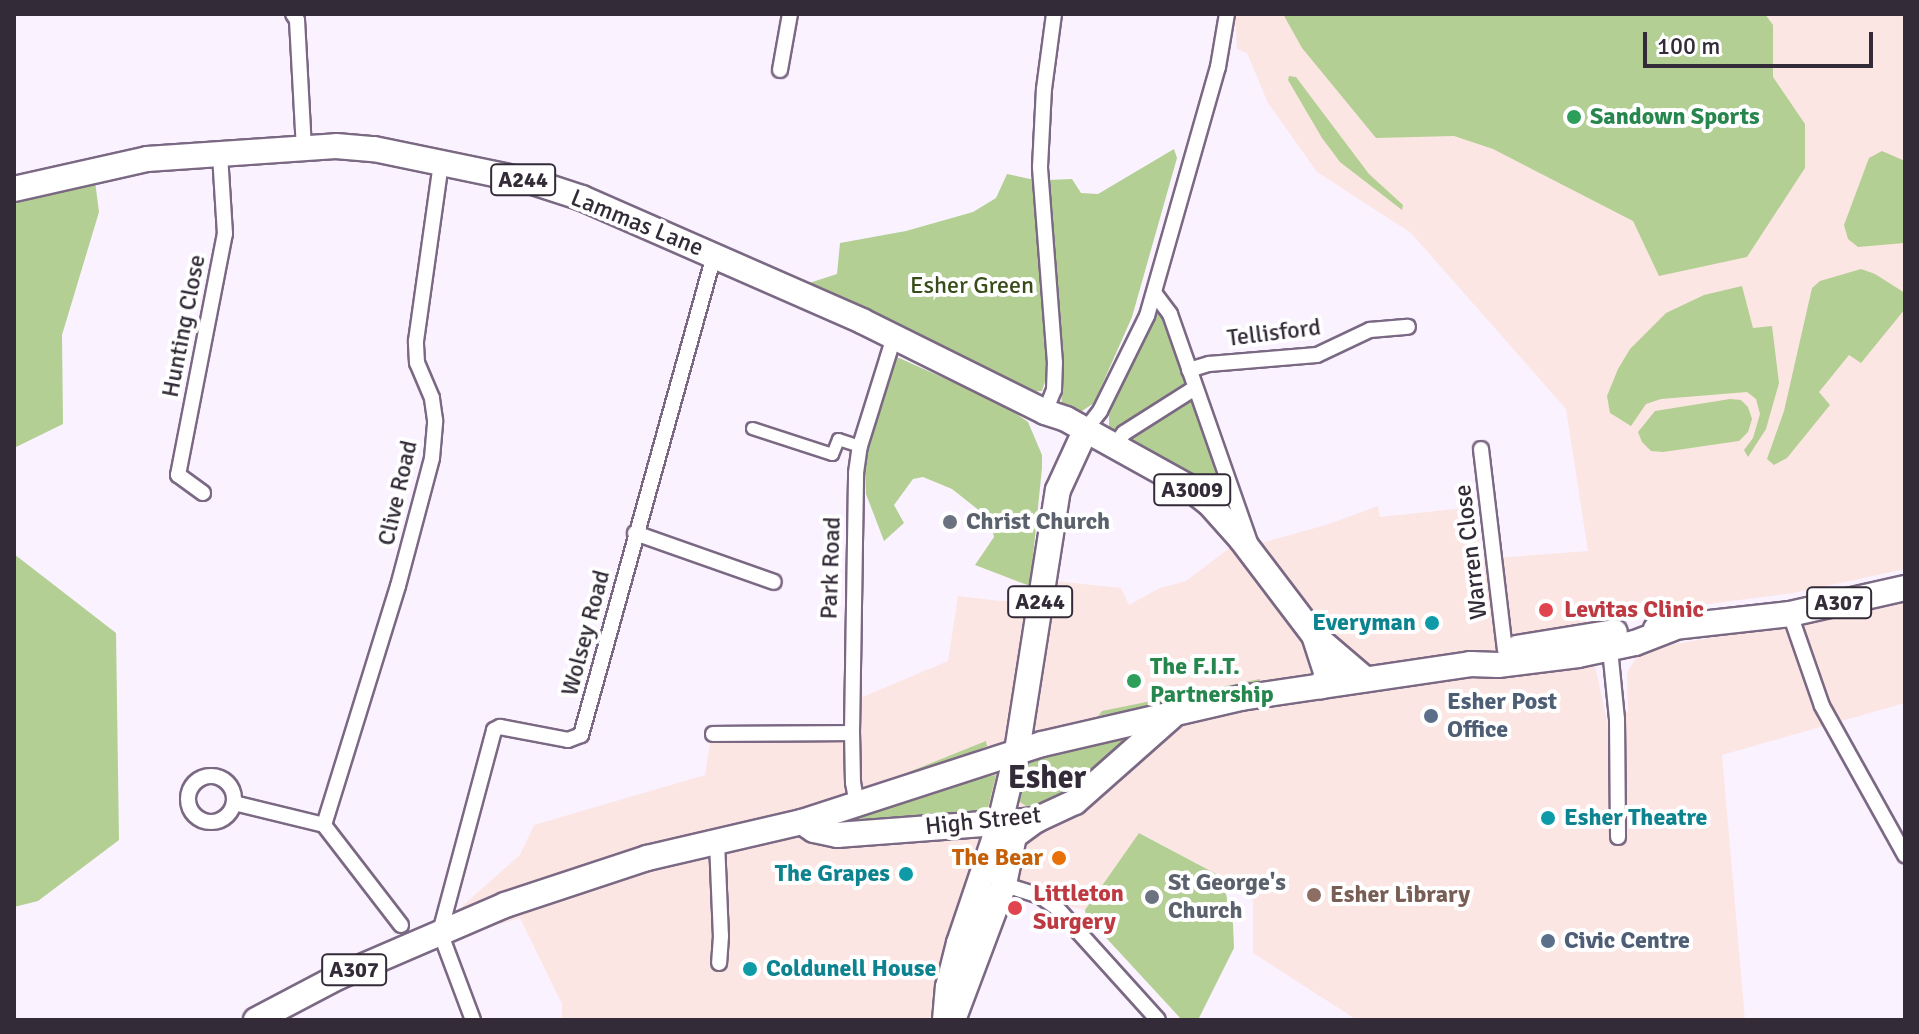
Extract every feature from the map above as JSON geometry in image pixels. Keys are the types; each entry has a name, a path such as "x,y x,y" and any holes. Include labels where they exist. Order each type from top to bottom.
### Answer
{"main road":[{"name":"Lammas Lane","path":"14,189 147,159 304,148 374,149 533,182 570,194 714,254 1086,429"},
{"name":"A244","path":"1045,412 1060,438 1065,473"},
{"name":"A244","path":"953,1020 993,881 1000,822 1017,751 1050,527 1065,473 1086,429"},
{"name":"A3009","path":"1086,429 1165,473 1209,503 1253,554 1314,635 1365,679"},
{"path":"1065,473 1085,457 1115,445"},
{"name":"A307","path":"1608,641 1672,629 1790,614 1905,588"},
{"name":"A3009","path":"1314,635 1327,675 1321,686"},
{"name":"High Street","path":"1470,664 1505,650 1608,641"},
{"name":"High Street","path":"447,928 622,866 802,822 1017,751 1179,711 1470,664 1535,661 1608,641"},
{"name":"High Street","path":"802,822 814,830 837,835 1036,820 1075,802 1179,711"},
{"name":"A244","path":"945,1020 948,987 959,943 1014,836 1036,820"},
{"name":"A307","path":"256,1020 338,977 447,928"}],"street":[{"path":"293,14 297,20 304,148"},
{"path":"780,70 790,14"},
{"path":"1045,412 1056,379 1040,167 1044,89 1054,14"},
{"path":"1086,429 1133,348 1155,294 1218,67 1227,14"},
{"name":"Hunting Close","path":"203,493 178,475 225,234 220,154"},
{"name":"Clive Road","path":"324,825 398,586 432,458 434,409 417,363 416,341 441,164"},
{"name":"Wolsey Road","path":"447,928 494,730 500,727 568,740 581,735 714,254"},
{"path":"1155,294 1170,314 1253,554"},
{"name":"Tellisford","path":"1189,370 1209,364 1317,355 1370,330 1408,327"},
{"name":"Park Road","path":"857,805 853,783 852,733 856,473 860,446 894,337"},
{"path":"1115,445 1124,433 1195,388"},
{"path":"752,428 832,454 838,439 860,446"},
{"name":"Warren Close","path":"1481,449 1505,650"},
{"path":"635,533 774,582"},
{"path":"1790,614 1822,706 1905,855"},
{"path":"1608,641 1617,719 1618,837"},
{"path":"713,734 852,733"},
{"path":"234,803 324,825 401,925"},
{"path":"717,842 721,936 719,963"},
{"path":"993,881 1040,896 1056,907 1158,1020"},
{"path":"447,928 473,1020"}],"shaded area":[{"path":"1235,14 1905,14 1905,569 1794,593 1585,620 1609,730 1628,711 1627,673 1637,656 1654,648 1905,602 1905,703 1722,755 1745,1020 1357,1020 1253,953 1253,901 1241,887 1140,833 1085,910 1008,894 962,1020 562,1020 562,1004 520,918 496,925 459,909 520,855 534,825 705,775 712,730 859,725 860,698 948,661 958,596 1001,601 1028,600 1050,608 1055,581 1121,588 1129,605 1160,588 1186,581 1231,547 1261,543 1326,525 1378,506 1380,517 1474,507 1482,559 1588,551 1566,409 1411,233 1317,172 1268,103 1247,53 1237,49"}],"green space":[{"path":"1283,14 1765,14 1773,25 1773,77 1805,124 1805,168 1747,257 1659,276 1633,221 1493,149 1454,136 1376,138 1302,48"},
{"path":"1289,76 1296,77 1369,174 1403,205 1402,210 1340,162 1322,138 1288,80"},
{"name":"Esher Green","path":"1174,149 1177,158 1132,317 1094,403 1079,413 1062,407 1048,180 1072,179 1081,193 1098,194"},
{"path":"1882,151 1905,161 1905,243 1858,247 1848,239 1844,225 1869,158"},
{"name":"Esher Green","path":"1007,174 1035,180 1050,366 1042,391 1028,392 806,284 837,274 840,243 906,231 973,212 996,198"},
{"path":"95,181 99,212 62,335 63,424 14,448 14,204"},
{"path":"1861,269 1905,293 1905,309 1861,363 1849,355 1819,392 1830,405 1787,458 1774,465 1767,459 1784,411 1812,288 1820,281"},
{"path":"1742,286 1753,328 1772,326 1779,383 1766,429 1748,457 1744,450 1753,438 1760,414 1756,399 1747,392 1661,399 1646,404 1631,426 1610,413 1607,396 1618,369 1630,349 1666,313 1704,295"},
{"path":"1161,312 1186,381 1185,386 1118,433 1109,432 1109,412 1157,314"},
{"path":"897,357 1004,405 1028,422 1042,455 1030,586 975,565 994,537 990,519 952,489 923,477 913,479 894,505 904,523 884,541 866,494 864,454"},
{"path":"1188,400 1193,401 1243,530 1127,439"},
{"path":"1741,400 1748,407 1752,419 1748,432 1739,441 1663,452 1651,451 1642,442 1638,432 1655,411"},
{"path":"14,554 116,633 119,840 38,901 14,907"},
{"path":"1260,679 1260,684 1098,716 1102,711"},
{"path":"1120,734 1126,737 1125,742 1075,785 1041,806 1029,808 1020,802 1018,796 1024,767 1030,760"},
{"path":"986,741 987,746 969,754 874,786"},
{"path":"996,775 987,812 834,825 840,818 935,786"},
{"path":"1139,833 1222,877 1233,924 1234,948 1198,1020 1182,1020 1086,916 1085,910"}],"place":[{"name":"Sandown Sports","path":"1574,117"},
{"name":"Christ Church","path":"950,522"},
{"name":"Levitas Clinic","path":"1546,610"},
{"name":"Everyman","path":"1432,623"},
{"name":"The F.I.T. Partnership","path":"1134,681"},
{"name":"Esher Post Office","path":"1431,716"},
{"name":"Esher Theatre","path":"1548,818"},
{"name":"The Bear","path":"1059,858"},
{"name":"The Grapes","path":"906,874"},
{"name":"Esher Library","path":"1314,895"},
{"name":"St George's Church","path":"1152,897"},
{"name":"Littleton Surgery","path":"1015,908"},
{"name":"Civic Centre","path":"1548,941"},
{"name":"Coldunell House","path":"750,969"}],"district":[{"name":"Esher","path":"1047,778"}]}
